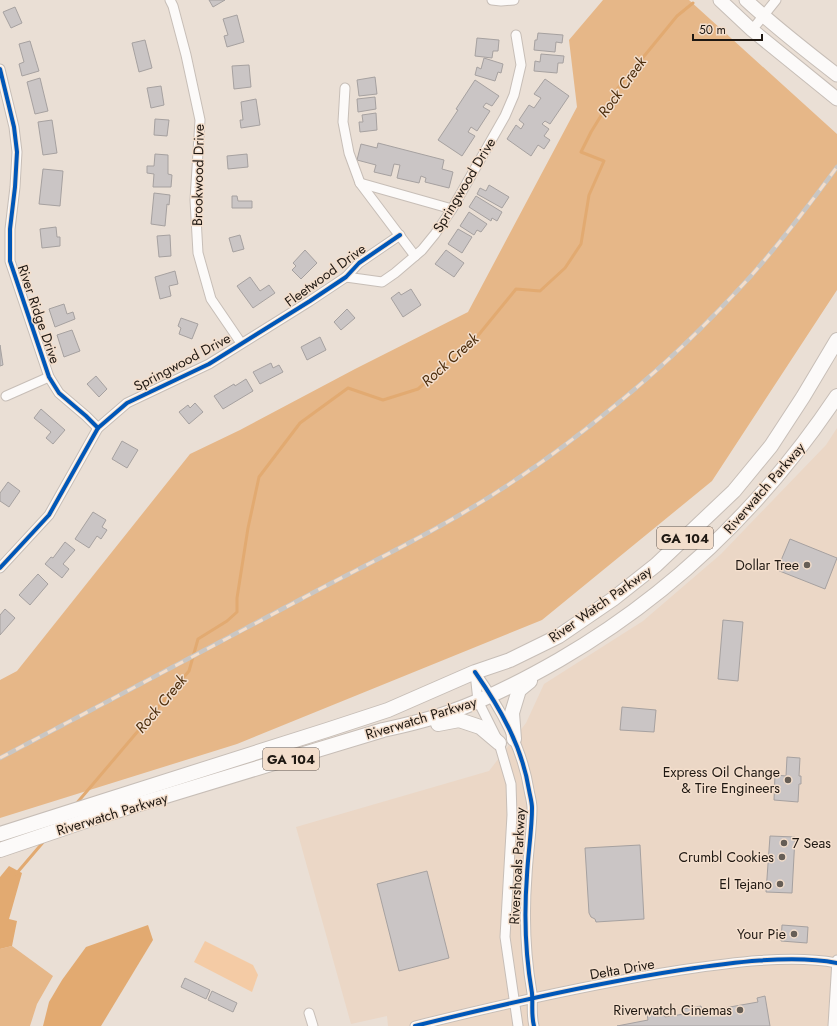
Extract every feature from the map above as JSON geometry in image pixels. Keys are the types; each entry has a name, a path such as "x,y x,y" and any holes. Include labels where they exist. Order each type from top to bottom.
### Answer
{"main road":[{"path":"720,0 752,30 837,99"},
{"path":"746,0 763,16 837,75"},
{"name":"River Watch Parkway","path":"475,672 510,660 559,636 613,599 666,555 734,490 772,446 804,397 837,340"},
{"name":"Riverwatch Parkway","path":"0,850 103,816 383,730 426,720 451,712 492,696 545,668 574,652 630,615 670,584 708,550 770,485 808,438 837,396"},
{"path":"514,739 512,713 519,690 545,668"},
{"name":"Riverwatch Parkway","path":"0,834 388,710 475,672"},
{"path":"326,748 370,743 434,725 459,720 480,727 499,743"}],"street":[{"name":"Brookwood Drive","path":"170,0 173,6 186,55 200,120 195,200 198,253 211,299 241,343"},
{"path":"492,0 514,0"},
{"path":"752,30 776,0"},
{"name":"Springwood Drive","path":"346,277 382,282 396,273 422,250 452,209 505,116 514,95 521,65 516,35"},
{"name":"River Ridge Drive","path":"0,69 4,102 14,127 17,152 15,188 10,229 10,261 49,377 59,393 98,428"},
{"path":"345,88 343,122 350,153 360,183 415,256"},
{"path":"360,183 452,209"},
{"name":"Fleetwood Drive","path":"241,343 346,277 359,263 400,235"},
{"name":"River Ridge Drive","path":"0,264 10,261"},
{"name":"Springwood Drive","path":"0,568 49,515 98,428 127,403 208,364 241,343"},
{"name":"River Ridge Drive","path":"6,396 49,377"},
{"name":"Rivershoals Parkway","path":"475,672 492,696 514,739 526,772 532,807 526,876 524,928 532,998 532,1021 534,1026"},
{"name":"Rivershoals Parkway","path":"475,672 478,701 499,743 511,784 512,816 505,937 518,1026"},
{"name":"Delta Drive","path":"415,1026 532,998 620,980 708,966 790,959 837,963"},
{"path":"833,1026 837,960"},
{"path":"309,1013 313,1026"}],"shaded area":[{"path":"603,0 689,0 837,134 837,290 712,481 542,620 237,744 0,818 0,680 17,671 190,454 240,430 355,369 468,312 577,107 569,40"},
{"path":"837,428 837,1026 388,1026 387,1016 351,1024 296,827 489,771 526,723 544,684 643,621 721,554 826,445"},
{"path":"9,866 22,873 9,919 17,921 12,946 0,949 0,877"},
{"path":"148,925 153,940 101,1026 43,1026 49,1002 62,980 86,947"},
{"path":"205,941 253,965 258,975 252,992 194,962"},
{"path":"12,946 53,976 37,1004 30,1026 0,1026 0,949"}],"building":[{"path":"209,0 225,0 213,7"},
{"path":"15,7 22,23 11,28 3,12"},
{"path":"237,15 244,42 227,47 224,36 228,35 223,19"},
{"path":"538,33 563,35 562,43 556,42 555,52 534,50 535,40 537,40"},
{"path":"477,38 499,40 498,51 493,51 492,58 475,56"},
{"path":"145,40 152,68 139,72 132,43"},
{"path":"30,41 39,71 22,76 19,64 24,62 19,44"},
{"path":"541,54 564,56 563,63 558,63 557,73 534,71 535,61 540,62"},
{"path":"484,58 503,64 501,73 498,72 495,81 475,75 477,67 481,69"},
{"path":"249,65 251,87 234,89 232,66"},
{"path":"375,77 377,94 359,96 357,80"},
{"path":"40,78 48,111 35,114 27,82"},
{"path":"545,79 569,96 550,124 545,121 542,124 549,129 544,136 550,140 544,149 538,145 531,156 507,139 516,125 521,129 524,124 519,120 529,105 534,108 541,98 534,94"},
{"path":"475,80 499,96 492,106 486,103 483,107 490,111 477,131 471,127 468,132 475,136 462,156 438,140 458,110 456,109"},
{"path":"161,86 164,105 151,108 147,88"},
{"path":"375,97 376,109 358,112 357,99"},
{"path":"256,99 260,125 241,128 240,120 243,120 241,102"},
{"path":"376,113 377,130 360,132 359,122 363,122 362,115"},
{"path":"155,119 169,120 167,136 154,135"},
{"path":"52,120 57,153 43,155 38,122"},
{"path":"378,143 444,160 442,169 453,172 449,188 425,182 426,178 421,176 419,183 397,178 400,165 394,164 391,176 374,172 376,165 357,160 361,144 377,148"},
{"path":"155,154 168,155 168,174 172,175 171,187 153,187 154,174 147,173 147,166 154,166"},
{"path":"247,154 248,167 228,169 227,156"},
{"path":"43,169 63,171 60,206 39,204"},
{"path":"489,185 509,197 502,208 477,194 480,188 486,191"},
{"path":"154,193 170,195 169,205 167,204 165,226 151,224"},
{"path":"232,196 237,196 238,201 252,201 252,208 232,208"},
{"path":"476,196 502,212 497,221 492,218 491,221 469,207"},
{"path":"469,212 487,224 481,232 477,230 474,235 460,226"},
{"path":"56,227 57,237 60,237 60,246 42,248 40,229"},
{"path":"458,229 472,237 462,253 448,244"},
{"path":"170,235 171,256 159,257 157,236"},
{"path":"240,235 244,249 233,252 229,238"},
{"path":"305,250 317,263 301,279 292,270 296,266 293,263"},
{"path":"446,250 464,263 454,277 435,264"},
{"path":"175,271 178,284 169,286 171,296 160,299 155,277"},
{"path":"250,277 260,291 269,285 275,293 253,308 237,286"},
{"path":"411,289 421,305 403,317 391,298 399,292 401,295"},
{"path":"64,304 67,314 73,312 75,319 55,327 49,309"},
{"path":"347,309 355,318 341,330 334,322"},
{"path":"181,318 198,324 192,339 179,334 181,328 178,326"},
{"path":"72,330 80,351 64,357 57,335"},
{"path":"320,337 326,350 307,360 301,347"},
{"path":"0,345 3,365 0,366"},
{"path":"271,363 273,368 279,365 283,372 260,384 253,372"},
{"path":"96,376 107,389 99,397 87,384"},
{"path":"246,379 253,391 223,409 214,396 234,384 235,386"},
{"path":"195,403 203,412 189,424 179,412 188,405 190,408"},
{"path":"41,409 65,430 53,444 46,438 51,432 34,418"},
{"path":"122,441 138,450 127,468 112,459"},
{"path":"8,482 20,491 9,507 0,501 0,493"},
{"path":"93,512 106,520 102,527 107,530 101,539 97,536 89,548 75,539"},
{"name":"Dollar Tree","path":"790,539 837,558 825,589 777,570"},
{"path":"65,542 75,550 63,564 69,569 62,578 45,564 51,557 53,558"},
{"path":"38,574 48,584 30,605 19,595"},
{"path":"5,609 15,618 0,635 0,615"},
{"path":"723,620 743,622 738,681 718,679"},
{"path":"622,707 656,710 654,732 620,730"},
{"name":"Express Oil Change & Tire Engineers","path":"787,757 800,758 799,776 801,776 801,784 799,784 798,802 774,800 775,775 786,776"},
{"path":"770,836 795,837 792,893 766,892"},
{"path":"640,845 644,919 596,922 589,913 585,848"},
{"path":"427,871 449,958 399,971 377,884"},
{"name":"Your Pie","path":"782,925 808,927 807,943 781,941"},
{"path":"185,978 210,990 206,999 181,987"},
{"path":"212,991 237,1003 233,1012 208,1000"},
{"name":"Riverwatch Cinemas","path":"765,996 770,1026 617,1026 648,1020 647,1014 664,1011 665,1017 684,1014 683,1009 701,1006 702,1012 758,1002 757,998"}],"waterway":[{"name":"Rock Creek","path":"76,804 189,671 198,639 227,621 237,612 237,598 248,528 259,477 300,423 348,388 383,400 418,389 476,338 516,289 540,291 565,268 581,244 589,195 604,161 581,152 591,132 618,88 677,16 693,3"},
{"name":"Rock Creek","path":"16,874 45,840"}],"railway":[{"path":"0,758 422,536 456,517 540,463 580,434 635,389 703,327 761,264 795,223 837,167"}],"cycle path":[{"path":"0,69 14,127 17,152 10,229 10,261 49,377 59,393 98,428"},
{"path":"0,568 49,515 98,428 127,403 209,364 346,277 359,263 400,235"},
{"path":"475,672 493,699 509,728 526,774 531,801 532,816 525,919 534,1026"},
{"path":"415,1026 547,995 681,970 739,962 780,959 819,960 837,963"}],"place":[{"name":"Dollar Tree","path":"807,565"},
{"name":"Express Oil Change & Tire Engineers","path":"788,780"},
{"name":"7 Seas","path":"784,843"},
{"name":"Crumbl Cookies","path":"782,857"},
{"name":"El Tejano","path":"780,884"},
{"name":"Your Pie","path":"794,934"},
{"name":"Riverwatch Cinemas","path":"740,1010"}]}
